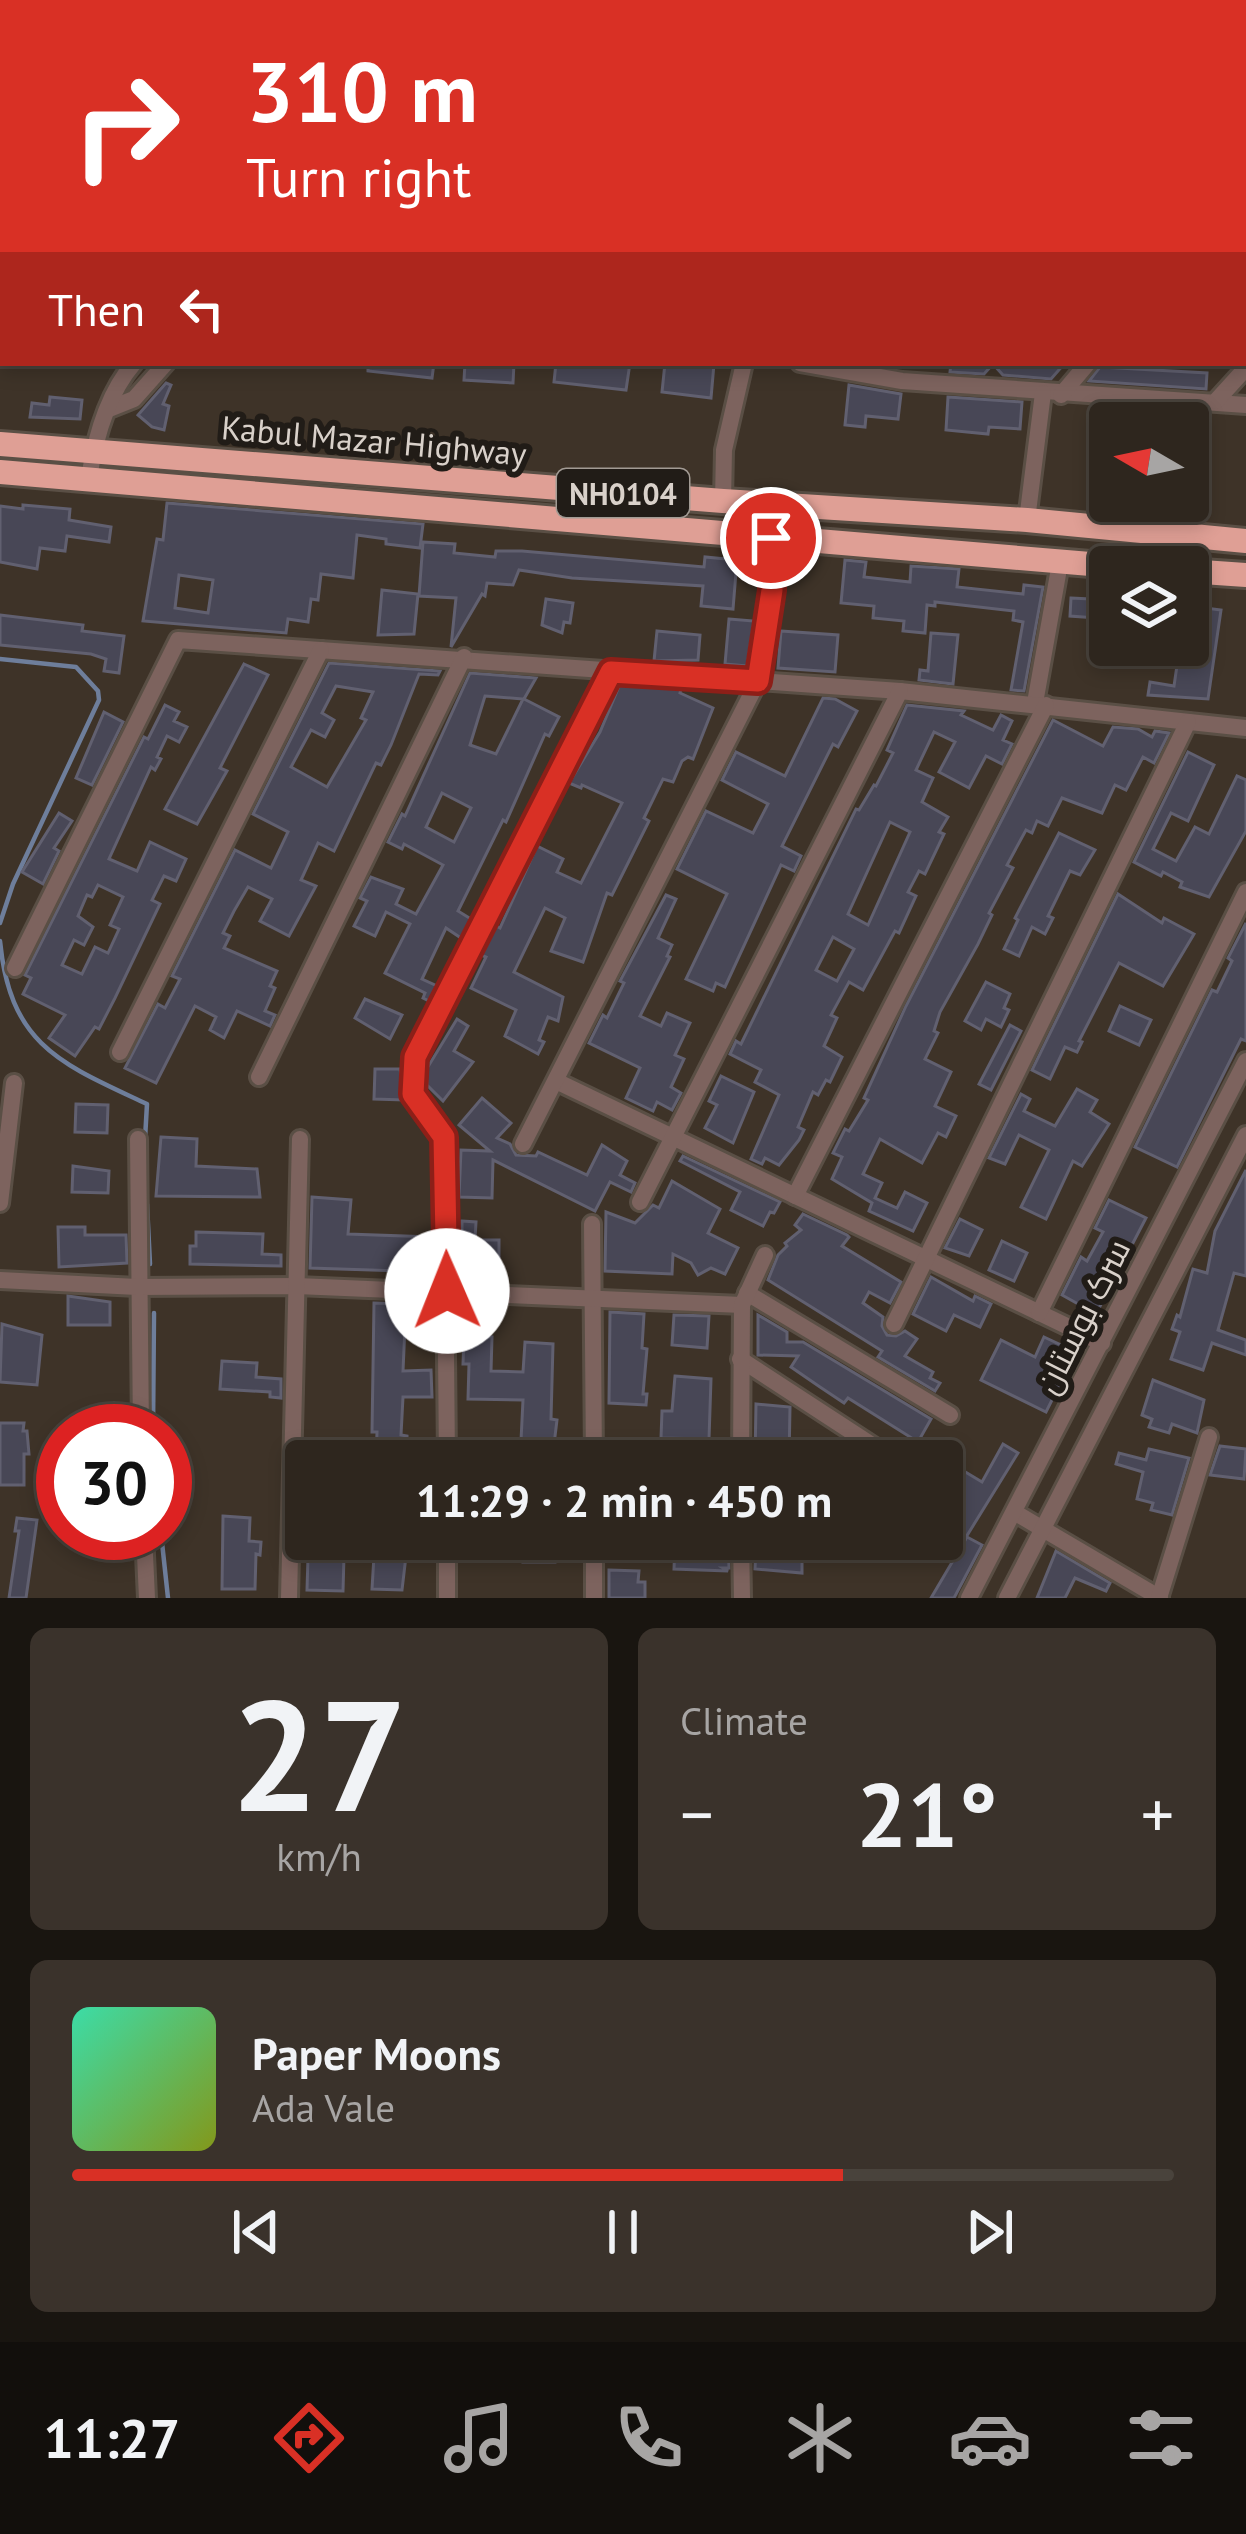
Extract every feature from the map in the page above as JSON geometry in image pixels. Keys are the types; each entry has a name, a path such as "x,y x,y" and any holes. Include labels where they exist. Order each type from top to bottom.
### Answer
{"highway":[{"name":"Kabul Mazar Highway","path":"0,445 1027,520 1246,541"},
{"name":"Kabul Mazar Highway","path":"0,472 1089,565"},
{"path":"1209,572 1246,575"}],"street":[{"path":"89,478 117,382 131,366"},
{"path":"109,409 134,399 163,366"},
{"path":"723,501 724,450 743,366"},
{"path":"817,366 902,381 1246,405"},
{"path":"902,381 915,366"},
{"path":"1027,520 1052,394 1085,366"},
{"path":"1216,401 1246,368"},
{"path":"523,1144 758,681 772,590 771,538"},
{"path":"795,1196 1041,704 1060,563"},
{"path":"15,968 178,640 900,691 1246,728"},
{"path":"120,1052 321,650"},
{"path":"259,1078 464,657"},
{"path":"447,1440 444,1137 413,1094 415,1057 611,672"},
{"path":"640,1202 900,691"},
{"path":"894,1324 1188,722"},
{"path":"1039,1313 1246,892"},
{"name":"سرک بوستان","path":"969,1598 1246,1061"},
{"path":"556,1081 1102,1343"},
{"path":"0,1203 14,1083"},
{"name":"سرک بوستان","path":"1007,1598 1241,1154 1246,1135"},
{"path":"138,1139 140,1404"},
{"path":"289,1598 300,1139"},
{"path":"1202,1148 1241,1154"},
{"path":"592,1224 594,1440"},
{"path":"741,1440 744,1299 765,1255"},
{"path":"0,1280 744,1299 950,1415"},
{"path":"740,1359 866,1440"},
{"path":"1014,1512 1160,1598 1209,1437"},
{"path":"145,1560 147,1598"},
{"path":"446,1598 447,1560"},
{"path":"594,1560 594,1598"},
{"path":"742,1560 742,1598"}],"building":[{"path":"368,366 434,366 432,378 368,371"},
{"path":"465,366 514,366 513,383 464,380"},
{"path":"556,366 630,366 626,390 554,382"},
{"path":"665,366 714,366 711,398 662,392"},
{"path":"951,366 991,366 984,374 950,372"},
{"path":"995,366 1062,366 1051,379 1003,375"},
{"path":"1100,367 1207,373 1206,389 1089,381"},
{"path":"166,383 171,385 163,404 169,406 164,430 138,415"},
{"path":"849,385 901,394 898,419 866,416 865,427 845,425"},
{"path":"50,397 82,400 80,419 30,417 32,403 49,405"},
{"path":"948,397 1022,402 1020,429 989,427 988,434 946,430"},
{"path":"167,503 423,524 420,548 357,535 353,578 321,574 318,600 311,599 308,622 288,619 286,633 143,621 157,539 163,540","holes":["179,575 213,580 208,613 175,608"]},
{"path":"23,505 70,509 69,520 111,527 109,542 67,536 65,551 40,548 37,569 0,562 0,506 23,509"},
{"path":"423,542 455,544 454,553 495,557 496,551 522,551 704,567 705,557 737,560 733,609 701,606 703,586 519,570 513,585 487,583 485,596 482,594 451,647 456,598 419,596"},
{"path":"845,560 866,562 864,577 910,582 911,566 959,569 957,587 1023,594 1024,585 1043,587 1024,691 1011,690 1023,622 1013,620 1014,611 935,602 935,606 927,605 925,633 903,631 904,621 873,618 874,606 841,603"},
{"path":"382,590 418,594 414,634 378,635"},
{"path":"1071,598 1089,599 1089,617 1070,616"},
{"path":"546,599 573,603 570,623 564,622 562,633 542,625"},
{"path":"1209,608 1221,610 1208,699 1148,695 1150,682 1174,686 1177,666 1209,666"},
{"path":"0,615 83,625 82,631 124,636 119,673 104,671 106,659 91,654 0,645"},
{"path":"729,619 754,621 747,666 725,664"},
{"path":"657,631 700,635 698,660 654,661"},
{"path":"781,631 838,635 835,672 778,668"},
{"path":"931,633 958,635 953,684 919,680 920,670 928,671"},
{"path":"329,663 440,671 438,675 419,674 391,745 381,765 376,763 334,851 318,843 301,880 316,886 289,936 260,921 272,899 248,887 223,933 230,936 224,948 277,971 265,1011 275,1015 270,1026 237,1011 224,1038 210,1030 216,1017 195,1006 156,1083 125,1068 158,1004 165,1008 180,979 172,976 235,850 271,868 288,832 253,814","holes":["336,686 373,692 361,718 366,720 327,787 291,767 311,730 325,737 334,720 322,713"]},
{"path":"244,664 268,675 220,768 227,771 197,824 165,809"},
{"path":"470,673 536,678 524,699 559,717 549,736 545,734 506,822 503,820 458,911 471,919 461,938 446,928 422,979 437,986 429,1001 423,998 425,993 385,973 410,924 386,912 375,936 354,926 367,901 360,898 371,877 403,889 396,904 416,914 443,865 404,844 402,849 388,842 402,814 405,816","holes":["485,696 523,699 496,754 470,745","442,793 471,808 454,842 426,827"]},
{"path":"620,684 681,688 680,693 713,708 693,759 682,761 673,782 663,779 644,818 649,821 612,895 607,893 583,962 551,951 565,918 545,908 514,972 563,997 558,1021 548,1017 538,1054 505,1036 516,1010 471,988 486,957 481,955 496,926 500,928 537,846 563,859 557,872 581,883 622,803 569,783 600,732"},
{"path":"823,698 857,711 838,747 833,744 782,846 801,856 794,871 781,865 725,987 716,983 713,991 686,979 727,894 677,869 706,811 753,833 768,804 722,780 736,752 785,776"},
{"path":"165,705 179,712 174,721 187,727 179,742 167,736 157,757 161,759 155,770 151,767 109,859 137,871 150,842 186,859 176,881 164,876 152,900 160,904 115,998 99,1029 95,1027 75,1056 49,1038 65,1015 23,994 31,978 25,975 144,737 148,739","holes":["98,885 123,897 110,925 119,929 108,953 95,947 82,974 62,965 74,940 84,945 93,927 78,916 87,895 92,897"]},
{"path":"907,705 964,711 961,715 993,730 1001,715 1012,721 1003,740 1012,744 1002,764 986,756 969,788 939,772 955,742 934,732 916,770 933,778 922,802 948,817 939,832 944,834 925,874 919,871 908,892 916,896 899,933 895,931 863,990 849,982 831,1015 837,1018 824,1046 842,1057 830,1082 826,1080 818,1095 813,1092 798,1127 804,1130 799,1140 779,1165 765,1158 762,1164 751,1159 779,1095 755,1082 761,1070 730,1054 736,1041 741,1044 856,809 876,786 893,753 887,750","holes":["890,822 910,832 868,925 848,914","833,937 854,949 837,981 816,970"]},
{"path":"104,712 123,722 92,785 76,778"},
{"path":"1053,720 1103,746 1113,727 1138,729 1152,737 1155,731 1169,733 1154,763 1143,757 1126,790 1115,785 1102,813 1062,798 1048,826 1037,821 1032,833 1026,830 1007,865 1013,868 940,1012 934,1031 938,1033 925,1059 951,1072 935,1106 956,1116 946,1137 938,1133 922,1163 880,1139 863,1174 882,1183 875,1198 897,1208 905,1192 927,1203 913,1231 869,1211 872,1203 832,1179 842,1157 833,1153 868,1100 864,1098 906,1006"},
{"path":"1188,752 1214,765 1188,821 1171,813 1153,849 1176,861 1195,827 1209,834 1237,776 1246,780 1246,831 1209,897 1134,862"},
{"path":"59,813 72,821 54,848 59,851 43,884 22,872"},
{"path":"1059,833 1095,850 1080,875 1070,871 1048,916 1053,918 1045,934 1032,927 1019,956 1004,949"},
{"path":"1118,894 1162,923 1164,918 1194,934 1163,986 1119,963 1077,1052 1065,1047 1050,1079 1032,1070"},
{"path":"666,895 676,899 658,938 672,945 670,957 640,1016 661,1026 667,1013 690,1023 675,1055 684,1059 671,1087 681,1093 672,1110 657,1102 653,1111 626,1098 640,1068 589,1043 603,1015 607,1018 624,983 620,981"},
{"path":"1246,923 1246,1041 1241,1039 1177,1167 1135,1147 1212,990 1217,992"},
{"path":"986,982 1010,994 1004,1008 1009,1010 1001,1027 986,1019 981,1030 965,1021"},
{"path":"365,999 402,1015 390,1039 355,1018"},
{"path":"1120,1006 1151,1020 1139,1045 1109,1031"},
{"path":"457,1019 468,1026 454,1051 473,1062 443,1101 427,1085 426,1070"},
{"path":"1010,1025 1021,1031 991,1090 979,1084"},
{"path":"375,1069 400,1069 404,1100 374,1099"},
{"path":"721,1076 754,1092 733,1143 705,1128 717,1105 709,1101"},
{"path":"1077,1089 1097,1100 1090,1112 1109,1124 1082,1166 1073,1161 1046,1219 1021,1207 1049,1150 1019,1135 1005,1164 989,1158 1021,1094 1030,1099 1024,1111 1055,1126"},
{"path":"482,1098 511,1123 497,1138 510,1144 516,1155 536,1156 538,1152 587,1175 602,1145 627,1161 620,1175 635,1183 631,1192 610,1182 595,1211 493,1160 492,1198 459,1197 461,1150 490,1151 459,1125"},
{"path":"76,1104 108,1105 107,1133 75,1132"},
{"path":"161,1137 197,1139 196,1166 257,1169 260,1197 156,1196"},
{"path":"683,1156 780,1202 774,1213 770,1212 763,1226 731,1210 740,1192 680,1161"},
{"path":"73,1166 109,1171 108,1193 72,1192"},
{"path":"1246,1170 1246,1276 1234,1273 1218,1330 1246,1340 1246,1355 1212,1343 1203,1370 1171,1359 1180,1332 1172,1329 1193,1269 1207,1273 1215,1231"},
{"path":"672,1181 720,1209 708,1233 738,1248 725,1274 711,1268 698,1275 691,1263 673,1254 672,1274 605,1271 606,1212 635,1223 653,1205 659,1208"},
{"path":"312,1197 351,1200 348,1234 432,1237 431,1272 310,1268"},
{"path":"1109,1200 1146,1218 1096,1314 1062,1295 1081,1257 1087,1261 1103,1232 1095,1228"},
{"path":"803,1214 847,1235 842,1246 901,1282 890,1303 869,1292 863,1303 883,1317 887,1335 905,1331 917,1339 905,1356 933,1372 930,1378 940,1383 935,1391 878,1357 882,1351 768,1280 785,1243 801,1230 795,1225"},
{"path":"960,1219 982,1230 969,1256 945,1248"},
{"path":"462,1221 476,1222 475,1240 499,1240 499,1267 462,1267"},
{"path":"58,1227 85,1227 85,1235 126,1235 127,1263 59,1267"},
{"path":"196,1232 263,1234 262,1254 281,1255 281,1266 190,1264"},
{"path":"1002,1241 1027,1253 1014,1281 989,1270"},
{"path":"931,1277 973,1301 975,1296 991,1304 980,1327 954,1315 946,1331 913,1314"},
{"path":"68,1296 110,1302 110,1325 68,1325"},
{"path":"374,1303 406,1304 403,1371 431,1370 432,1397 403,1397 401,1435 407,1440 377,1440 377,1432 372,1432"},
{"path":"610,1312 644,1314 646,1405 609,1403"},
{"path":"674,1315 709,1316 707,1348 672,1345"},
{"path":"758,1315 787,1332 787,1342 803,1342 931,1419 915,1440 848,1398 844,1403 791,1367 798,1356 758,1355"},
{"path":"2,1324 42,1335 37,1385 0,1382"},
{"path":"464,1336 492,1337 491,1371 523,1372 525,1342 553,1344 555,1440 521,1440 523,1400 468,1399 469,1364 463,1364"},
{"path":"1044,1337 1076,1352 1046,1412 981,1380 1001,1340 1035,1357"},
{"path":"222,1361 257,1363 256,1377 281,1379 281,1398 270,1397 270,1392 220,1389"},
{"path":"675,1376 711,1379 709,1439 661,1438 662,1411 672,1411"},
{"path":"1153,1380 1204,1400 1197,1433 1172,1424 1169,1433 1149,1427 1152,1419 1142,1415"},
{"path":"756,1404 790,1407 789,1440 755,1440"},
{"path":"0,1423 24,1423 29,1454 24,1454 24,1485 0,1485"},
{"path":"1003,1444 1018,1453 963,1542 963,1471 982,1482"},
{"path":"1220,1446 1246,1449 1244,1479 1210,1475"},
{"path":"1149,1449 1189,1458 1172,1515 1151,1510 1153,1503 1137,1499 1143,1472 1116,1464 1119,1453 1146,1460"},
{"path":"223,1516 250,1518 249,1541 261,1542 255,1589 222,1589"},
{"path":"17,1518 36,1520 26,1598 9,1598 19,1531 15,1531"},
{"path":"967,1537 982,1545 954,1598 931,1598 953,1560 963,1560"},
{"path":"1056,1551 1110,1583 1106,1591 1075,1578 1065,1598 1037,1598"},
{"path":"308,1560 344,1560 343,1591 307,1590"},
{"path":"374,1560 406,1560 402,1590 372,1589"},
{"path":"674,1560 729,1560 729,1568 723,1568 728,1571 674,1569"},
{"path":"755,1560 802,1560 802,1573 755,1569"},
{"path":"609,1570 639,1571 645,1598 609,1598"}],"waterway":[{"path":"0,659 76,667 98,691 99,700 13,884 0,923"},
{"path":"0,941 15,1005 28,1028 66,1063 147,1104 145,1139"},
{"path":"147,1204 150,1264"},
{"path":"153,1404 154,1313"},
{"path":"164,1560 168,1598"}],"route":[{"path":"447,1291 444,1137 413,1094 415,1057 611,672 758,681 772,590 771,538"}]}
